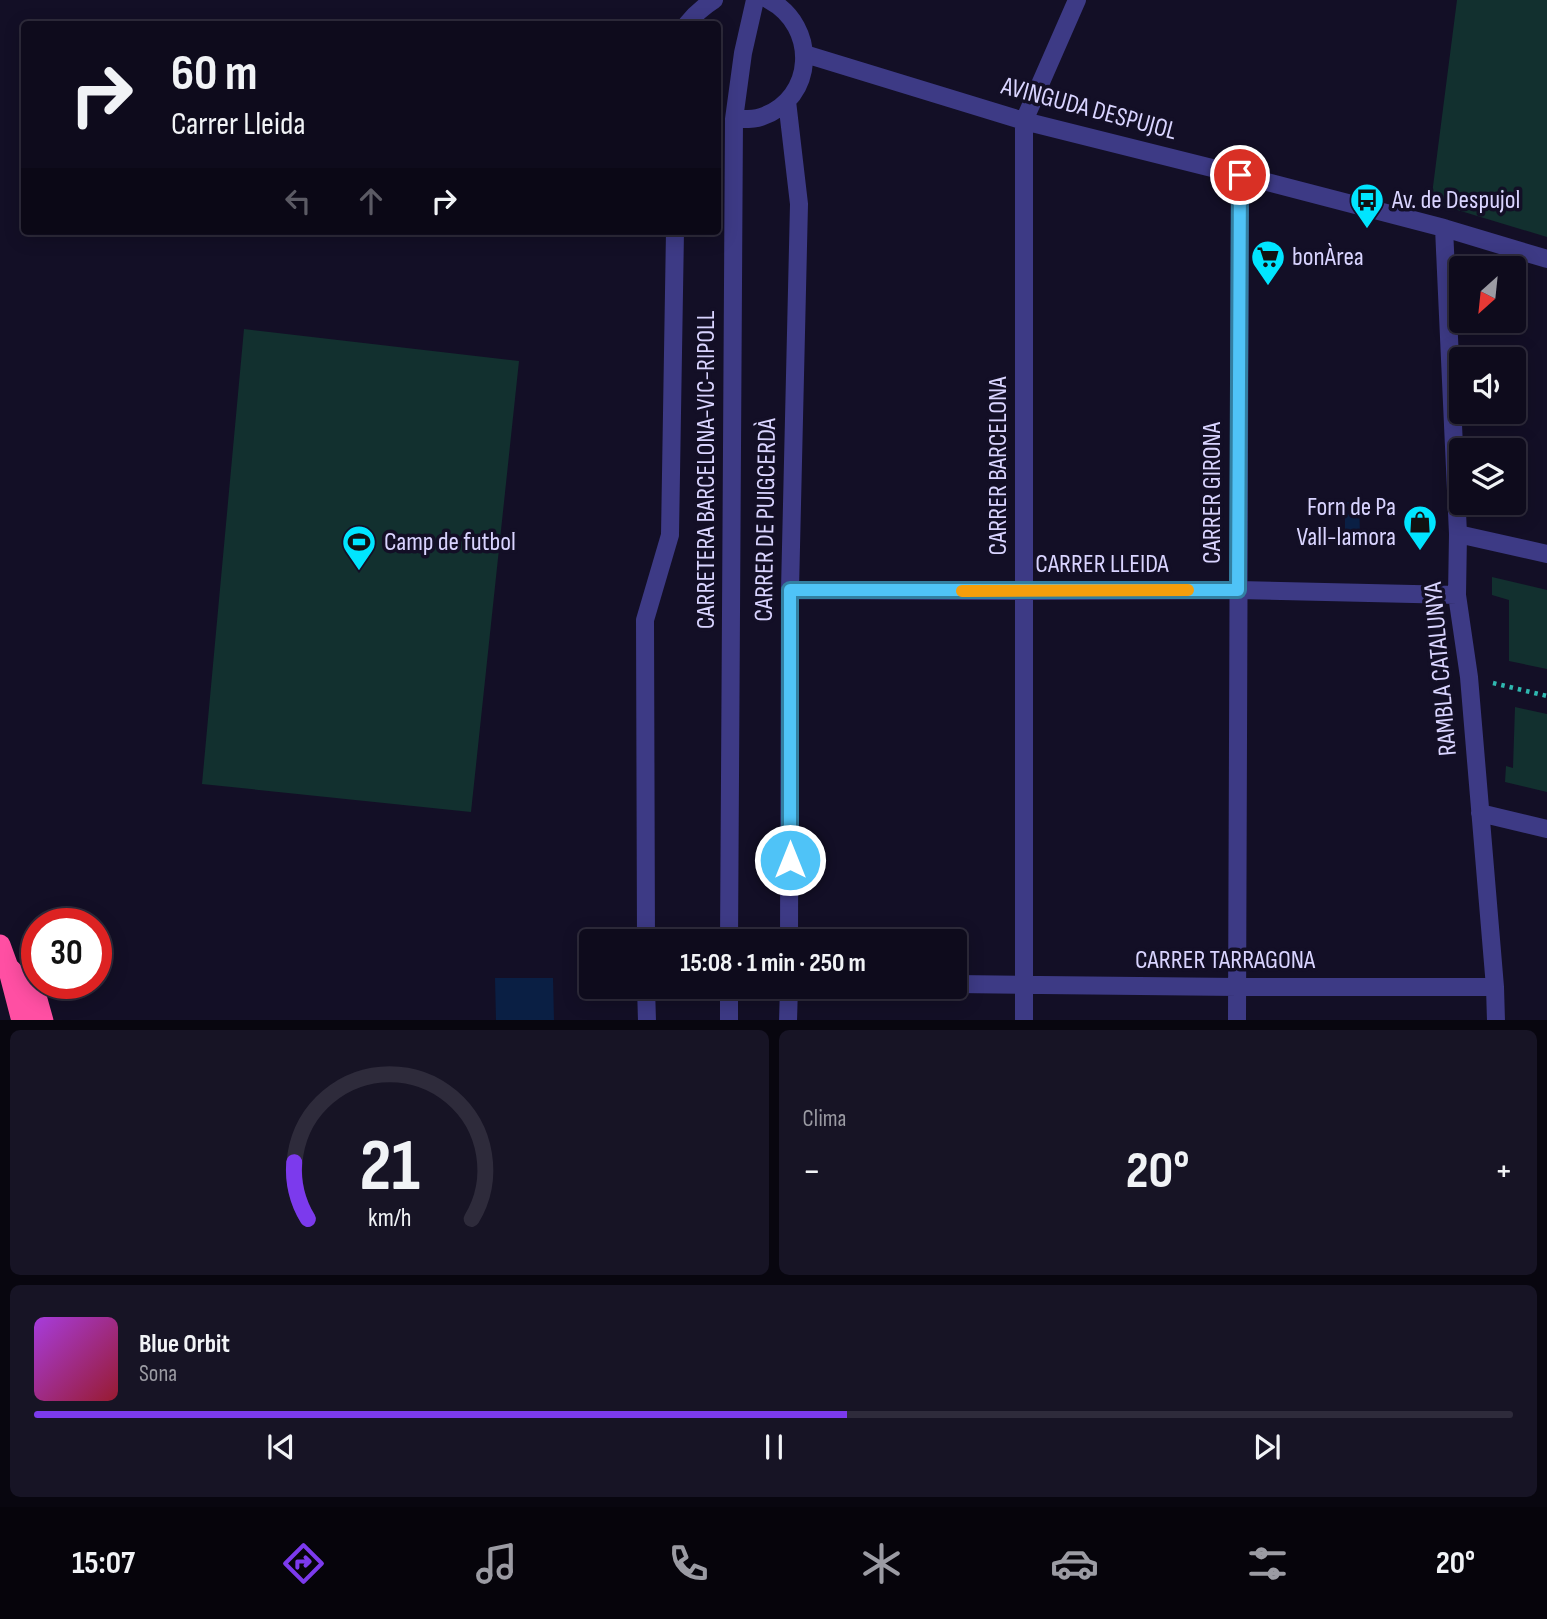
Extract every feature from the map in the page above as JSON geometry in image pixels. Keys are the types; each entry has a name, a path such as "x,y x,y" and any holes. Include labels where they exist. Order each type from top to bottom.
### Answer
{"highway":[{"path":"0,945 22,1020"},
{"path":"8,967 36,996 43,1020"}],"street":[{"path":"693,13 714,0"},
{"name":"CARRETERA BARCELONA-VIC-RIPOLL","path":"729,929 733,119 743,53 755,0"},
{"path":"733,119 748,120 776,110 797,88 804,71 805,54 795,23 785,10 769,0"},
{"path":"1024,121 1077,0"},
{"name":"AVINGUDA DESPUJOL","path":"805,54 1024,121 1444,228 1547,258"},
{"name":"CARRER DE PUIGCERDÀ","path":"787,101 800,204 790,590 789,929"},
{"name":"CARRER BARCELONA","path":"1024,121 1024,1020"},
{"name":"CARRER GIRONA","path":"1237,1020 1240,175"},
{"name":"RAMBLA CATALUNYA","path":"1444,228 1458,534 1457,594 1469,677 1496,1020"},
{"path":"646,929 645,621 670,535 675,235"},
{"path":"1458,534 1547,554"},
{"name":"CARRER LLEIDA","path":"790,590 1238,590 1457,594"},
{"path":"1480,813 1547,830"},
{"name":"CARRER TARRAGONA","path":"967,984 1495,987"},
{"path":"646,999 647,1020"},
{"path":"729,999 729,1020"},
{"path":"788,1020 789,999"}],"path":[{"path":"1469,677 1547,696"}],"green space":[{"path":"1457,0 1547,0 1547,237 1431,202"},
{"name":"Camp de futbol","path":"244,329 519,361 471,812 202,784"},
{"path":"1492,577 1547,590 1547,669 1509,661 1509,600 1492,595"},
{"path":"1515,707 1547,714 1547,792 1505,782 1506,766 1513,768"}],"water":[{"path":"1345,502 1359,502 1360,535 1345,535"},
{"path":"495,978 553,978 554,1020 496,1020"}],"slow traffic":[{"path":"962,591 1188,590"}],"place":[{"name":"Av. de Despujol","path":"1367,230"},
{"name":"bonÀrea","path":"1268,287"},
{"name":"Forn de Pa Vall-lamora","path":"1420,552"},
{"name":"Camp de futbol","path":"359,572"}],"route":[{"path":"790,860 790,590 1238,590 1240,175"}]}
